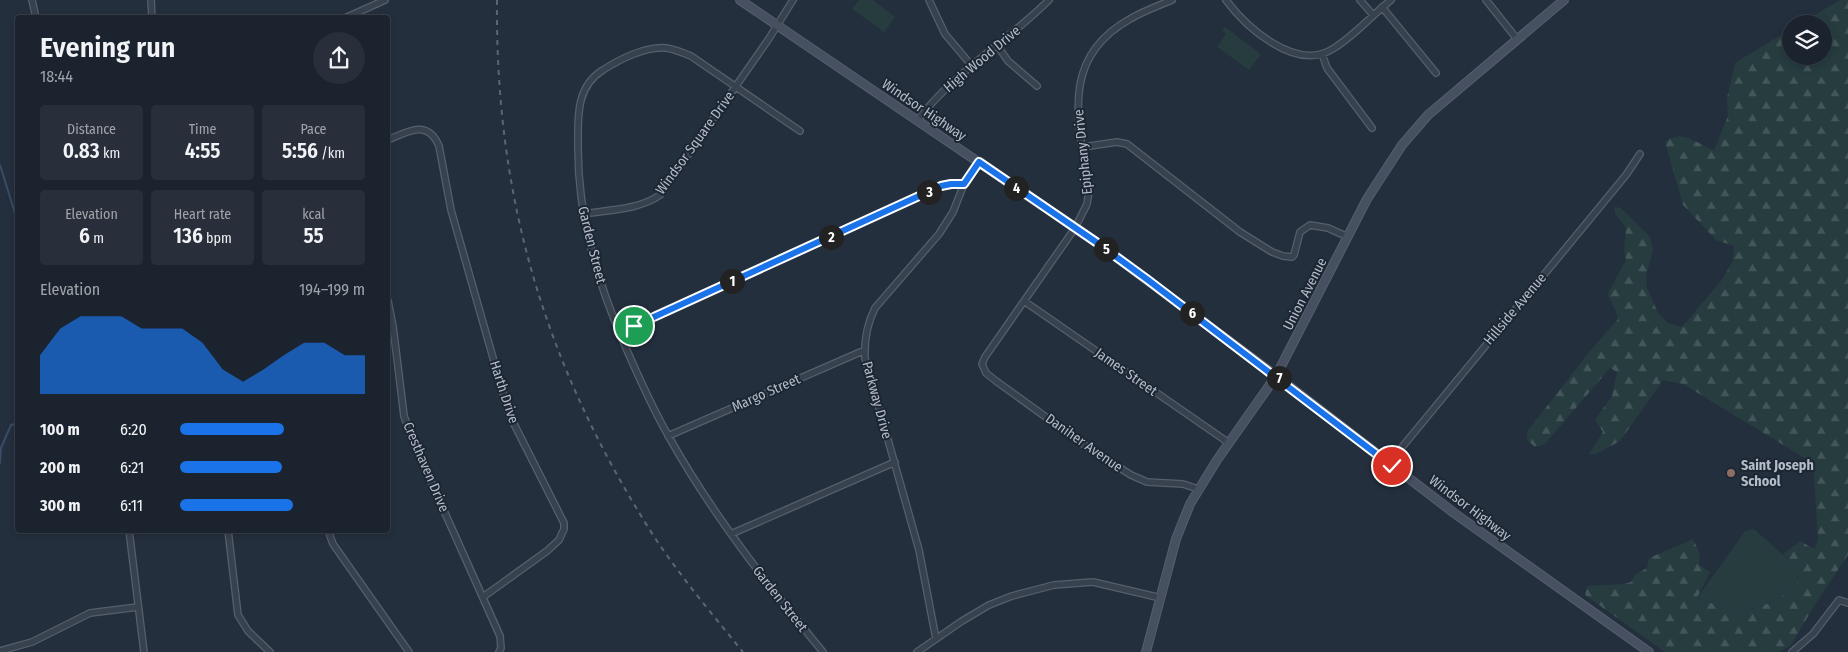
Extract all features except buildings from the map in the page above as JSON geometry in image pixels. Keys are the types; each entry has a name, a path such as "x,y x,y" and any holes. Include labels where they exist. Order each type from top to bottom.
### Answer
{"main road":[{"name":"Windsor Highway","path":"740,0 979,162 1141,275 1520,561 1649,652"},
{"name":"Union Avenue","path":"1146,652 1176,539 1190,504 1229,442 1276,376 1371,192 1402,145 1428,115 1564,0"}],"street":[{"path":"32,0 35,15"},
{"path":"150,0 152,15"},
{"path":"352,15 385,0"},
{"path":"777,26 793,0"},
{"path":"929,0 945,34 972,66"},
{"name":"High Wood Drive","path":"917,121 932,101 1032,17 1049,0"},
{"name":"Epiphany Drive","path":"983,369 982,364 985,357 1075,228 1089,198 1077,108 1079,83 1086,63 1094,49 1108,34 1130,18 1172,0"},
{"path":"1226,0 1235,12 1281,49 1297,54 1316,56 1330,51 1391,0"},
{"path":"1360,0 1373,15"},
{"path":"1486,0 1517,40"},
{"path":"1382,7 1436,72"},
{"name":"Windsor Square Drive","path":"582,214 640,205 660,195 777,26"},
{"path":"997,46 1008,61 1037,86"},
{"name":"Garden Street","path":"800,131 691,56 678,50 666,48 647,50 609,66 598,73 585,88 580,100 579,112 578,177 582,214 594,263 608,305 642,384 668,436 746,556 823,652"},
{"path":"1322,54 1327,68 1372,128"},
{"name":"Harth Drive","path":"390,139 413,129 423,130 435,137 439,146 451,210 509,414 564,523 564,529 559,540 547,551 483,597"},
{"path":"1082,146 1117,142 1127,144 1240,232 1272,252 1283,256 1292,256 1294,254 1300,232 1310,225 1328,228 1348,237"},
{"name":"Hillside Avenue","path":"1389,463 1626,176 1640,154"},
{"name":"Parkway Drive","path":"936,639 919,550 876,399 865,350 865,336 869,320 875,308 939,234 953,212 964,184 979,162"},
{"path":"619,332 941,186 964,184"},
{"name":"James Street","path":"1024,301 1229,442"},
{"name":"Cresthaven Drive","path":"390,311 406,423 483,597"},
{"name":"Margo Street","path":"668,436 865,350"},
{"name":"Daniher Avenue","path":"983,369 996,381 1090,449 1131,475 1147,482 1183,484 1198,489"},
{"path":"731,534 895,462"},
{"path":"129,533 144,652"},
{"path":"228,533 240,621 270,652"},
{"path":"329,533 333,544 409,652"},
{"path":"917,652 989,606 1012,596 1054,585 1092,582 1160,598"},
{"path":"483,597 500,636 501,648 499,652"},
{"path":"1792,652 1813,634 1839,600 1848,602"},
{"path":"0,651 32,642 90,613 138,607"}],"green space":[{"path":"859,0 873,0 895,17 884,32 852,9"},
{"path":"1840,0 1848,0 1848,555 1791,645 1780,652 1665,652 1585,595 1587,586 1631,582 1636,574 1647,568 1649,558 1693,539 1700,554 1699,565 1710,572 1697,598 1727,609 1736,610 1755,608 1773,601 1797,586 1798,568 1783,554 1801,541 1815,548 1818,539 1813,463 1683,384 1663,380 1620,441 1594,455 1589,454 1603,432 1595,420 1612,396 1617,372 1610,368 1545,444 1535,447 1527,440 1527,432 1586,356 1618,319 1608,293 1626,260 1624,250 1626,228 1615,213 1615,207 1621,208 1650,237 1653,250 1646,276 1647,288 1658,313 1668,323 1682,327 1721,281 1733,261 1734,246 1716,240 1683,205 1665,142 1677,136 1690,138 1714,150 1728,116 1727,98 1735,63 1782,34 1782,65 1832,65 1832,15 1815,15"},
{"path":"1225,27 1261,54 1249,70 1217,47 1226,34 1222,31"},
{"path":"1754,529 1798,568 1797,586 1773,601 1746,610 1727,609 1697,598 1745,531"}],"waterway":[{"path":"0,165 15,213"},
{"path":"0,463 1,448 11,425 15,424"}],"railway":[{"path":"497,0 499,74 505,144 517,213 534,280 556,345 583,409 615,472 653,535 685,580 743,652"}],"place":[{"name":"Saint Joseph School","path":"1731,473"}],"route":[{"path":"634,326 941,186 964,184 979,162 1148,280 1392,466"}]}
